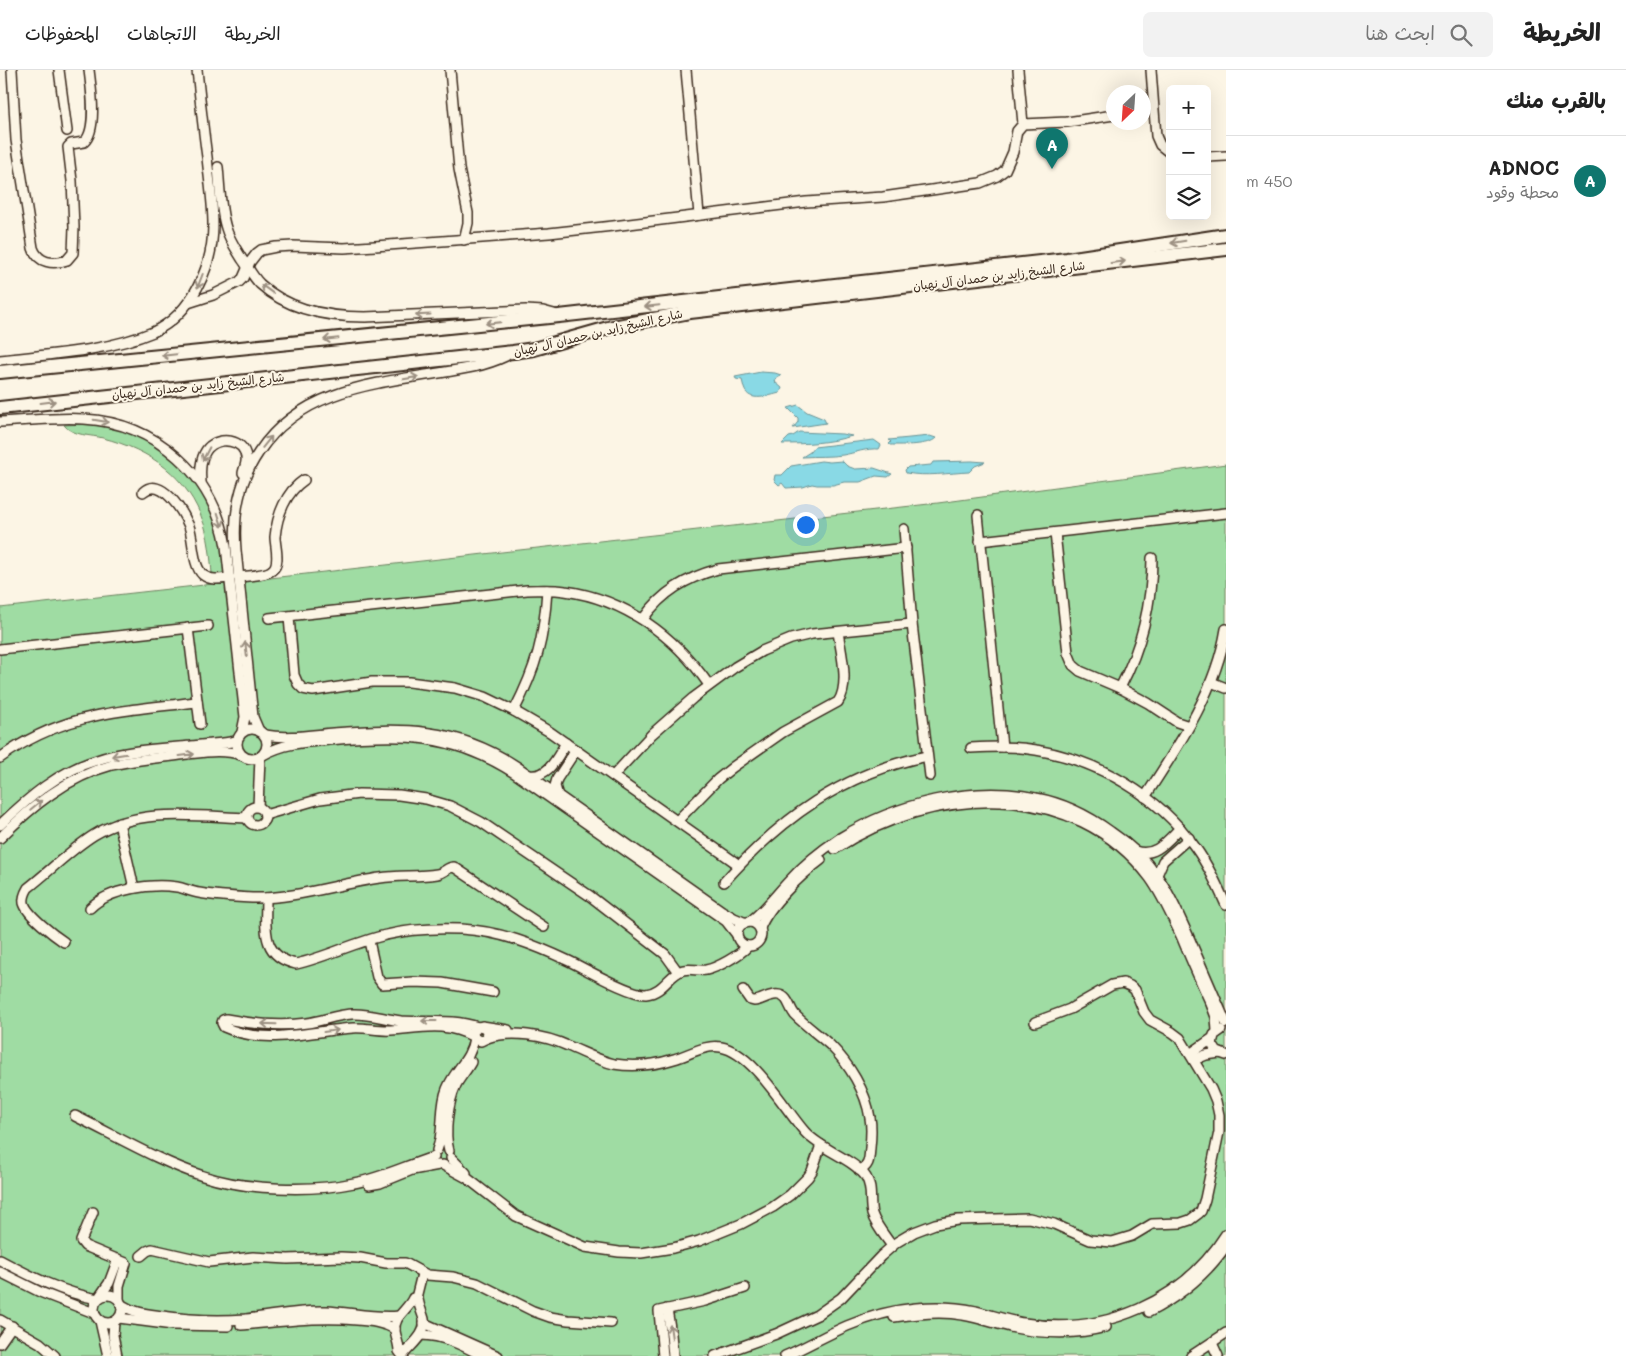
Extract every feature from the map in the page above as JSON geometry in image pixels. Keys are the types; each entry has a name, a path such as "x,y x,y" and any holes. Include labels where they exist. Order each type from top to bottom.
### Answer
{"highway":[{"name":"شارع الشيخ زايد بن حمدان آل نهيان","path":"0,372 559,316 1067,259 1226,235"},
{"name":"شارع الشيخ زايد بن حمدان آل نهيان","path":"0,408 513,352 534,349 608,328 690,312 1226,249"}],"street":[{"path":"12,70 16,146 33,248 41,260 51,263 67,260 73,253 73,204 68,148 71,144 84,142 90,134 92,107 89,70"},
{"path":"59,70 67,130"},
{"path":"0,360 80,351 120,343 155,331 183,310 196,293 213,234 213,215 197,70"},
{"path":"450,70 459,169 468,213 464,240"},
{"path":"686,70 699,215"},
{"path":"188,303 213,295 239,282 257,253 267,248 293,246 352,248 464,240 613,226 806,202 883,196 980,183 997,176 1005,170 1013,152 1017,131 1023,124 1018,70"},
{"path":"1151,70 1155,132 1157,140 1166,151"},
{"path":"1023,124 1067,122 1106,117"},
{"path":"1211,157 1226,156"},
{"path":"218,167 227,233 261,284 283,299 301,308 320,314 365,318 526,310 543,311 559,316"},
{"path":"213,234 227,233"},
{"path":"242,486 254,459 274,432 302,410 320,400 352,389 484,365 513,352"},
{"path":"0,422 84,419 122,426 157,442 184,463 201,482 216,509 224,530 234,578 253,717 268,745 262,756 258,807"},
{"path":"201,482 201,466 209,446 229,441 237,444 245,454 246,463 237,506 234,578 245,717 242,732 237,742 237,749 241,755"},
{"path":"143,492 152,487 158,488 166,493 178,507 190,528 198,567 203,574 211,579 234,578 268,572 274,569 277,562 275,539 279,516 293,489 304,480"},
{"path":"980,541 1226,513"},
{"path":"978,515 1002,747"},
{"path":"904,529 912,624 930,776"},
{"path":"1055,532 1069,658 1076,668 1120,688 1177,722 1189,726"},
{"path":"643,619 656,603 678,585 694,576 718,569 906,548"},
{"path":"1120,688 1136,654 1147,618 1152,588 1152,558"},
{"path":"269,618 527,590 563,590 584,594 618,606 643,619 675,644 709,685"},
{"path":"514,711 532,672 541,643 545,622 547,590"},
{"path":"289,617 294,669 304,682 319,689 372,682 425,683 470,692 514,711 566,743 739,866"},
{"path":"613,776 652,734 709,685 748,659 782,642 812,634 912,624"},
{"path":"0,649 208,626"},
{"path":"188,628 200,724"},
{"path":"1144,797 1189,726 1210,682 1219,658 1226,629"},
{"path":"677,821 718,779 740,761 783,732 838,702 842,696 844,682 838,632"},
{"path":"1210,682 1226,688"},
{"path":"0,758 35,736 80,719 105,713 197,702"},
{"path":"0,838 28,811 49,795 92,771 126,762 204,752 228,752 241,755 250,760 277,748 293,744 379,736 431,738 474,751 506,767 726,921 742,944 754,945 760,941 762,935 760,928 755,924 734,918 722,911 508,760 484,748 458,738 410,730 282,737 252,729 242,732"},
{"path":"0,825 49,784 72,770 96,760 126,753 237,742"},
{"path":"529,775 537,775 548,770 566,743"},
{"path":"971,748 1002,747 1046,751 1076,760 1105,772 1130,786 1163,812 1189,838 1222,884 1226,905"},
{"path":"558,796 557,779 576,750"},
{"path":"724,882 792,816 840,786 871,772 927,756"},
{"path":"265,815 320,799 358,794 399,795 426,799 450,806 480,822 590,896 665,954 678,972"},
{"path":"728,959 738,937 738,929 758,915 803,866 840,839 866,824 893,813 935,800 968,795 1002,794 1025,796 1043,799 1071,808 1095,821 1135,851 1156,875 1170,898 1226,1023"},
{"path":"760,928 772,908 817,862 842,844 878,826 905,815 945,806 988,802 1032,804 1069,815 1102,832 1131,857 1149,877 1166,904 1216,1017 1219,1033 1213,1047 1223,1054"},
{"path":"253,807 258,807 264,811 265,815 262,823 256,825 247,818 249,810 253,807"},
{"path":"64,942 50,932 27,910 24,901 25,894 28,888 84,842 104,830 135,818 156,816 247,818"},
{"path":"119,823 134,888"},
{"path":"1135,851 1150,853 1157,850 1180,828"},
{"path":"1156,875 1162,861 1189,838"},
{"path":"1165,843 1173,852"},
{"path":"90,908 106,896 134,888 174,887 198,893 266,898 380,878 436,874 449,867 454,867 544,927"},
{"path":"266,898 267,940 272,952 283,960 296,964 385,935 432,929 461,929 495,933 534,945 628,990 641,994 658,989 678,972 688,969 710,969 741,953 748,946"},
{"path":"369,940 377,977 382,984 442,983 494,992"},
{"path":"714,1356 776,1334 817,1315 841,1298 892,1246 925,1227 958,1220 1037,1219 1054,1224 1083,1238 1104,1242 1126,1239 1152,1224 1181,1223 1194,1217 1201,1210 1219,1132 1220,1120 1214,1095 1192,1057 1176,1035 1154,1023 1147,1016 1135,990 1123,983 1115,984 1084,1002 1035,1022"},
{"path":"743,990 750,1000 754,1001 775,994 784,997 796,1016 829,1044 852,1073 868,1107 871,1126 868,1163 863,1169 859,1170"},
{"path":"438,1159 518,1211 586,1242 597,1249 630,1253 662,1251 699,1241 741,1224 778,1204 803,1183 812,1171 818,1143 810,1129 763,1071 741,1051 726,1044 710,1042 660,1058 622,1060 600,1056 552,1035 481,1027 465,1023 403,1021 362,1014 344,1015 293,1025 267,1025 223,1020 224,1027 230,1030 242,1034 255,1035 298,1036 351,1028 389,1030 445,1026 479,1038 507,1034 546,1038 561,1042 604,1061 628,1065 665,1062 709,1047 726,1048 739,1056 763,1077 805,1132 818,1143 863,1174 869,1184 871,1209 874,1218 892,1246"},
{"path":"479,1038 474,1030 481,1027"},
{"path":"438,1159 446,1092 450,1082 468,1058 479,1038 488,1033 481,1027"},
{"path":"1192,1057 1219,1033"},
{"path":"75,1116 172,1164 217,1180 254,1186 326,1187 389,1177 438,1159 449,1162 450,1154 447,1141 452,1095 470,1064 479,1038"},
{"path":"1192,1057 1223,1054"},
{"path":"438,1159 444,1148 473,1181"},
{"path":"93,1212 82,1236 82,1243 85,1246 122,1261"},
{"path":"785,1356 845,1326 891,1312 916,1308 965,1309 1010,1321 1049,1326 1075,1326 1112,1319 1143,1308 1173,1290 1204,1263 1226,1234"},
{"path":"799,1356 862,1326 892,1317 912,1315 954,1314 983,1319 1016,1328 1053,1333 1082,1332 1103,1328 1139,1316 1177,1295 1205,1272 1226,1246"},
{"path":"141,1256 147,1251 152,1250 209,1262 253,1257 288,1259 350,1257 405,1264 422,1274 468,1280 533,1311 550,1317 612,1323"},
{"path":"0,1260 53,1285 81,1295 99,1298 110,1294 132,1311 145,1314 201,1319 237,1319 310,1311 388,1317 399,1316"},
{"path":"108,1356 94,1304 122,1261"},
{"path":"117,1356 113,1335 117,1320 122,1312 119,1286 122,1261"},
{"path":"0,1272 107,1323 117,1320 209,1326 332,1318 379,1323 394,1329"},
{"path":"416,1298 418,1299 424,1323 421,1335 402,1355 394,1329 399,1316 409,1306 413,1298 416,1298 422,1274"},
{"path":"663,1310 718,1297 745,1288"},
{"path":"663,1310 663,1356"},
{"path":"663,1310 671,1334 673,1356"},
{"path":"0,1320 40,1343 54,1356"},
{"path":"424,1323 498,1356"},
{"path":"0,1343 12,1326"},
{"path":"1191,1356 1224,1334 1226,1345"},
{"path":"421,1335 445,1339 483,1356"},
{"path":"1212,1343 1218,1356"}],"green space":[{"path":"87,424 114,428 133,434 151,443 181,466 204,497 212,515 222,546 226,583 938,503 1226,464 1226,1356 0,1356 0,608 213,584 206,531 197,507 188,492 177,479 151,458 120,443 77,433 64,425"}],"water":[{"path":"761,372 781,375 777,377 775,382 782,388 780,393 766,397 750,396 744,388 742,380 735,377"},
{"path":"798,405 807,412 824,419 826,423 793,428 798,422 798,418 788,408"},
{"path":"799,432 852,436 817,443 782,444 789,437"},
{"path":"930,436 936,438 933,441 922,444 889,444 891,442 889,440"},
{"path":"874,440 881,445 879,449 838,456 802,457 814,447"},
{"path":"821,461 842,461 847,466 855,469 874,468 892,474 888,477 876,476 860,482 844,482 833,485 812,484 803,487 786,488 782,483 779,485 774,480 775,475 782,475 791,466"},
{"path":"933,462 985,462 975,466 969,472 922,475 906,473 905,470 908,467 931,465"}],"place":[{"name":"ADNOC","path":"1052,169"}]}
